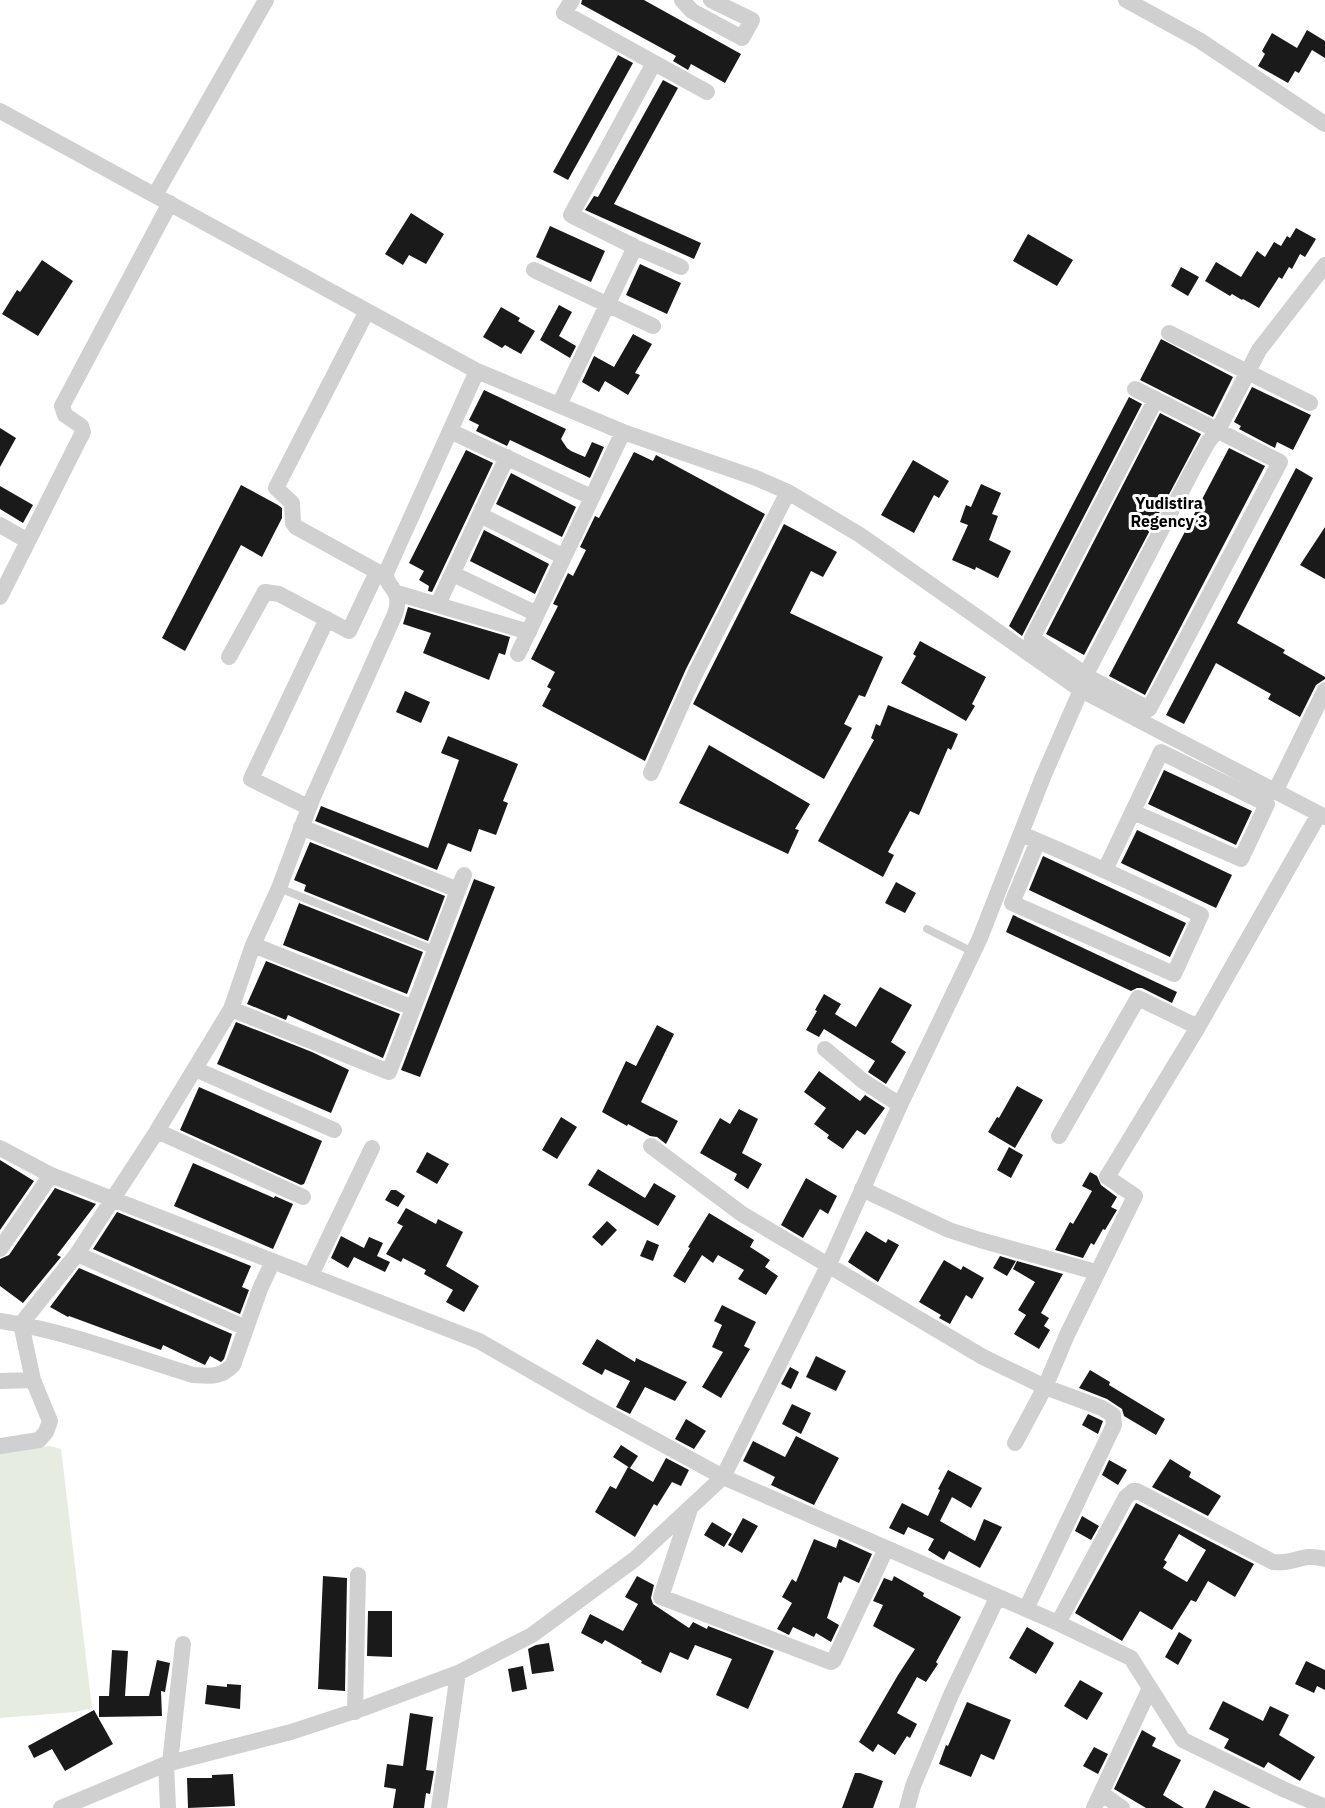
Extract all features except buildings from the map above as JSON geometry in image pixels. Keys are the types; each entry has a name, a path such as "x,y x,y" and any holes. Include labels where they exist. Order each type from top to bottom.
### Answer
{"street":[{"path":"0,597 83,432 81,426 65,415 62,406 163,199 266,0"},
{"path":"572,0 564,13 707,92"},
{"path":"682,0 692,11 742,38 752,20 711,0"},
{"path":"1126,0 1199,40 1325,124"},
{"path":"654,63 571,215 681,267"},
{"path":"0,111 477,371 623,432 756,478 788,492 1086,681 1275,792 1322,816 1107,1177 1135,1196 1096,1272 1044,1387 1015,1443"},
{"path":"559,405 635,247"},
{"path":"62,1808 168,1763 291,1732 354,1712 458,1672 532,1635 635,1559 723,1477 829,1264 900,1105 973,952 1086,681 1197,472 1208,442 1218,430 1259,350 1325,265"},
{"path":"534,270 653,326"},
{"path":"367,311 276,488 292,503 293,523 296,527 381,574 397,593 529,632"},
{"path":"1169,333 1310,403"},
{"path":"229,657 265,592 279,594 349,631 381,574 477,371"},
{"path":"1135,389 1218,430 1280,462 1149,709 1086,681 1032,638 1155,399"},
{"path":"450,431 591,497"},
{"path":"518,654 623,432"},
{"path":"438,604 507,457"},
{"path":"651,774 695,674 788,492"},
{"path":"480,515 564,556"},
{"path":"0,525 28,541"},
{"path":"453,574 537,614"},
{"path":"21,1324 77,1254 157,1131 231,1008 253,945 279,888 308,807 395,614 397,593"},
{"path":"308,807 251,779 327,619"},
{"path":"1275,792 1325,690"},
{"path":"1105,870 1132,812 1161,752 1267,804 1241,859 1132,812"},
{"path":"231,1008 389,1072 461,883 301,827"},
{"path":"1021,834 1038,841 1105,870 1201,915 1174,974 1012,903 1038,841"},
{"path":"253,945 413,1008"},
{"path":"1059,1136 1138,998 1198,1027"},
{"path":"825,1049 864,1081 900,1105"},
{"path":"195,1069 334,1130"},
{"path":"157,1131 303,1197"},
{"path":"651,1146 742,1214 983,1357 1044,1387 1102,1408 1113,1415 1114,1425 1026,1609"},
{"path":"0,1148 51,1175 479,1341 723,1477 1059,1623 1131,1658 1183,1740 1325,1807"},
{"path":"311,1275 372,1148"},
{"path":"0,1249 51,1175"},
{"path":"862,1189 949,1230 1096,1272"},
{"path":"77,1254 246,1328"},
{"path":"0,1320 21,1324 193,1375 224,1374 233,1365 273,1261"},
{"path":"0,1446 39,1440 46,1432 50,1421 33,1380 21,1324"},
{"path":"0,1381 33,1380"},
{"path":"1059,1623 1126,1497 1133,1491 1137,1491 1273,1562 1282,1563 1313,1555 1325,1559"},
{"path":"691,1507 661,1598 831,1662 834,1660 886,1549"},
{"path":"354,1712 358,1575"},
{"path":"907,1808 913,1785 951,1695 997,1598"},
{"path":"168,1808 168,1763 183,1644"},
{"path":"439,1808 458,1672"},
{"path":"1122,1808 1097,1801 1150,1688"}],"lane":[{"path":"279,888 434,950"},
{"path":"927,928 973,952"}],"shaded area":[{"path":"50,1446 61,1449 92,1708 75,1712 0,1718 0,1452"}],"district":[{"name":"Yudistira Regency 3","path":"1169,512"}]}
